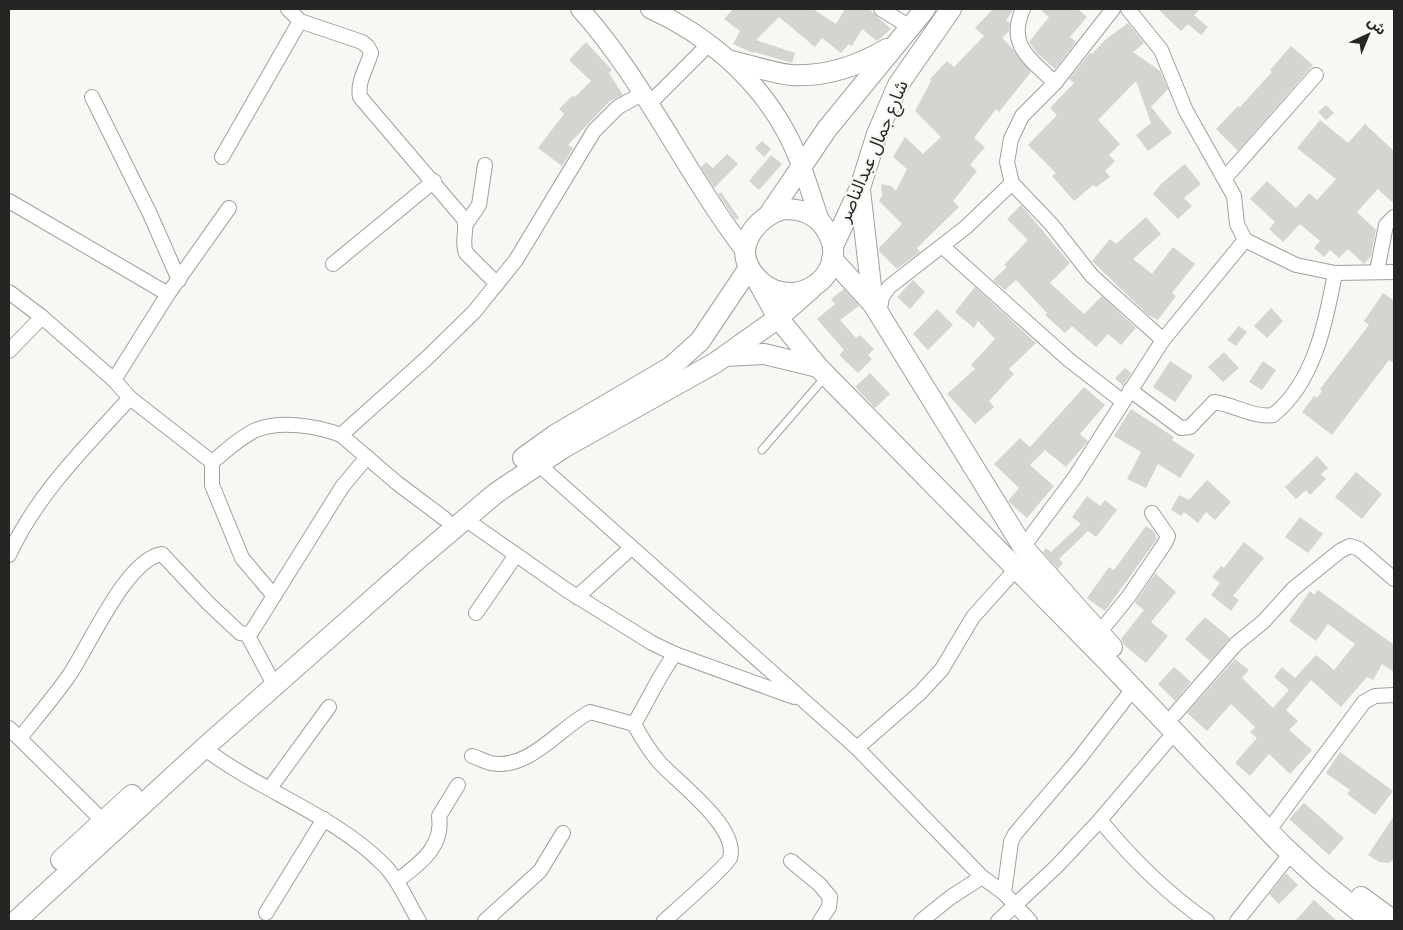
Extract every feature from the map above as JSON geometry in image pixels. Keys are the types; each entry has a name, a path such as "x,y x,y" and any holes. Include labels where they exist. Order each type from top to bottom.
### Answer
{"main road":[{"name":"شارع جمال عبدالناصر","path":"770,213 800,165 925,9"},
{"name":"شارع جمال عبدالناصر","path":"832,252 860,188 877,134 898,85 951,9"},
{"path":"731,61 791,75 809,74 838,71 868,60 895,45"},
{"path":"860,188 863,235 876,309"},
{"path":"9,909 103,821 455,519 496,493 537,463 724,356 778,318 811,289 825,276 832,252 829,234 820,221 809,213 796,209 783,209 770,213 759,221 751,233 750,266 778,318 822,371 1017,568 1133,689 1174,723 1326,870 1394,921"},
{"path":"832,252 876,309 1023,547 1099,633 1174,723 1291,853 1371,921"},
{"path":"750,266 776,292 788,294 811,289"},
{"path":"16,921 527,454 555,435 671,367 700,341 750,266"},
{"path":"724,356 764,354 822,371"}],"street":[{"path":"288,9 300,20 362,42 368,47 371,53 360,80 358,89 360,97 434,181 466,224"},
{"path":"580,9 623,64 750,266"},
{"path":"650,9 674,20 731,61 770,106 786,133 800,165 820,221"},
{"path":"881,9 910,27"},
{"path":"1023,9 1018,34 1022,52 1055,83"},
{"path":"1113,9 1055,83 1022,116 1011,139 1007,162 1012,183 1052,225 1092,276 1163,340"},
{"path":"1128,9 1161,50 1190,119 1234,196 1237,224 1246,240 1296,265 1335,273 1394,272"},
{"path":"222,157 300,20"},
{"path":"341,434 474,312 516,260 594,131 618,107 645,100 709,44"},
{"path":"1224,178 1316,75"},
{"path":"92,97 150,214 178,280"},
{"path":"485,165 479,205 466,224 463,246 466,253 497,284"},
{"path":"333,264 434,181"},
{"path":"876,309 889,287 966,227 1012,183"},
{"path":"9,201 168,294"},
{"path":"114,380 168,294 229,208"},
{"path":"1377,271 1386,225 1394,217"},
{"path":"1023,547 1075,477 1163,340 1246,240"},
{"path":"942,246 1069,360 1181,428 1190,427 1214,402 1225,403 1260,415 1273,416 1298,386 1313,358 1320,338 1335,273"},
{"path":"9,292 42,317 114,380 130,398 212,462"},
{"path":"9,352 42,317"},
{"path":"9,555 38,505 70,463 130,398"},
{"path":"212,462 239,440 256,430 269,427 304,427 341,434 367,457 455,519 516,555 603,614 675,654 802,700"},
{"path":"247,634 258,624 342,487 367,457"},
{"path":"212,462 212,484 242,558 274,596"},
{"path":"537,463 630,548 857,748 982,877 1004,894 1030,921"},
{"path":"1099,633 1129,596 1165,543 1168,536 1152,513"},
{"path":"998,921 1057,866 1100,820 1236,644 1264,622 1293,588 1340,551 1350,546 1359,549 1394,579"},
{"path":"577,597 630,548"},
{"path":"20,738 68,677 122,588 142,563 155,555 162,554 171,561 208,603 240,633 247,634"},
{"path":"476,613 516,555"},
{"path":"857,748 920,693 942,669 973,617 1017,568"},
{"path":"247,634 270,677"},
{"path":"634,724 655,690 663,670 675,654"},
{"path":"1004,894 1012,842 1015,834 1078,760 1133,689"},
{"path":"1275,822 1364,702 1375,696 1394,694"},
{"path":"270,788 329,707"},
{"path":"472,756 492,763 511,761 534,753 574,720 590,712 634,724 644,743 660,763 710,812 723,830 730,845 730,858 721,870 664,921"},
{"path":"9,728 103,821"},
{"path":"204,748 238,772 324,819 385,866 397,881 419,921"},
{"path":"397,881 422,862 435,843 441,828 439,816 458,785"},
{"path":"266,914 324,819"},
{"path":"1100,820 1157,882 1182,905 1207,921"},
{"path":"485,921 540,871 563,833"},
{"path":"1237,921 1291,853"},
{"path":"791,861 819,884 830,897 829,907 820,921"},
{"path":"921,921 951,897 982,877"}],"lane":[{"path":"762,450 822,371"}],"building":[{"path":"733,9 813,9 836,24 845,9 869,9 891,29 877,41 862,29 852,46 849,44 841,53 822,38 815,47 779,17 756,40 795,53 792,63 753,53 733,44 740,31 724,19"},
{"path":"993,9 1014,9 1006,20 1010,23 1009,31 1002,38 1031,72 999,112 996,109 974,138 985,147 970,165 977,171 953,201 959,207 917,248 920,252 897,269 879,251 879,248 902,224 879,201 882,195 881,184 891,186 896,191 907,169 893,157 905,137 923,154 941,137 915,111 931,81 930,79 947,61 954,67 984,36 975,28"},
{"path":"1040,9 1078,9 1087,17 1070,37 1076,42 1055,69 1037,53 1029,42 1049,17"},
{"path":"1158,9 1200,9 1194,15 1208,27 1201,35 1188,24 1181,31"},
{"path":"1128,23 1144,43 1133,52 1160,71 1168,89 1151,107 1172,133 1148,151 1136,135 1151,123 1136,81 1098,120 1120,144 1109,155 1115,161 1105,171 1110,177 1096,187 1093,185 1074,201 1052,176 1056,173 1028,145 1057,115 1050,108 1074,83 1069,79 1090,53 1092,54 1105,40"},
{"path":"586,42 612,70 609,73 623,95 610,101 568,145 573,148 562,166 538,148 564,114 559,109 573,95 575,97 591,81 569,60"},
{"path":"1291,46 1313,65 1238,151 1216,129 1238,106 1240,107 1272,72 1270,70"},
{"path":"1326,105 1334,113 1326,120 1318,112"},
{"path":"1320,120 1348,143 1365,124 1394,151 1394,204 1378,189 1357,212 1376,230 1371,256 1364,264 1348,249 1339,258 1330,250 1324,257 1314,248 1320,241 1300,224 1283,242 1269,229 1275,222 1250,199 1267,181 1296,208 1309,193 1317,200 1336,179 1297,148"},
{"path":"762,141 771,149 764,157 755,148"},
{"path":"727,154 738,164 714,188 701,167 706,162 713,168"},
{"path":"771,155 782,164 759,190 749,181"},
{"path":"1185,164 1201,184 1184,198 1192,206 1178,219 1153,194 1162,183"},
{"path":"721,192 739,218 736,220 718,194"},
{"path":"1021,205 1070,263 1050,283 1084,314 1102,296 1136,328 1121,345 1108,334 1096,347 1072,326 1065,333 1045,315 1047,313 1016,280 1005,290 993,280 1007,267 1004,265 1028,240 1007,219"},
{"path":"1146,217 1161,234 1133,259 1152,274 1173,247 1195,264 1172,293 1176,296 1158,320 1148,315 1092,261 1110,239 1116,244"},
{"path":"913,280 925,292 910,309 897,297"},
{"path":"975,287 1036,343 1009,369 1014,374 989,401 994,407 975,424 947,394 975,369 971,365 995,339 978,321 974,328 955,312"},
{"path":"844,289 859,306 840,320 856,338 860,335 874,349 868,355 872,359 858,373 839,355 844,350 817,319 835,304 831,299"},
{"path":"1383,293 1394,301 1394,363 1389,360 1332,435 1302,412 1314,396 1317,398 1322,391 1320,389 1369,325 1364,321"},
{"path":"1271,308 1283,321 1267,338 1254,326"},
{"path":"937,309 953,325 928,350 913,334"},
{"path":"1239,326 1247,332 1236,346 1227,340"},
{"path":"1224,352 1239,368 1223,382 1208,367"},
{"path":"1170,361 1193,376 1175,402 1153,387"},
{"path":"1263,361 1276,370 1262,390 1249,382"},
{"path":"1125,368 1131,373 1123,386 1115,378"},
{"path":"870,373 890,394 875,408 855,387"},
{"path":"1084,387 1105,405 1080,434 1088,441 1066,467 1045,450 1030,465 1054,486 1027,518 1008,501 1019,488 994,464 1020,438 1030,447"},
{"path":"1131,409 1174,437 1172,440 1195,455 1180,478 1158,464 1146,488 1127,479 1141,452 1114,436"},
{"path":"1317,456 1328,468 1321,474 1326,479 1310,495 1306,490 1296,499 1285,487"},
{"path":"1356,472 1382,494 1362,519 1335,497"},
{"path":"1207,480 1231,502 1215,520 1206,512 1198,523 1184,512 1181,516 1171,510 1179,495 1189,500"},
{"path":"1087,496 1100,506 1105,500 1117,510 1096,537 1088,531 1059,559 1063,563 1058,569 1043,552 1046,548 1051,552 1081,524 1072,517"},
{"path":"1300,517 1323,534 1308,553 1285,537"},
{"path":"1146,526 1155,532 1157,539 1105,611 1087,598 1109,567 1114,570"},
{"path":"1244,542 1264,558 1233,596 1239,600 1231,611 1211,595 1220,583 1212,577 1221,566 1224,568"},
{"path":"1155,573 1176,592 1151,622 1168,636 1146,663 1124,645 1121,639 1144,610 1135,603"},
{"path":"1318,590 1394,645 1394,672 1382,664 1373,680 1367,677 1341,707 1311,680 1286,710 1298,721 1289,730 1312,750 1290,774 1269,754 1250,776 1235,763 1257,738 1250,732 1255,727 1231,704 1207,731 1187,713 1235,659 1249,670 1242,678 1273,708 1289,690 1274,677 1282,667 1295,678 1316,655 1334,670 1355,644 1328,624 1316,641 1289,621 1310,591 1314,595"},
{"path":"1205,617 1230,638 1210,661 1185,639"},
{"path":"1174,667 1191,682 1175,701 1158,684"},
{"path":"1340,752 1393,791 1375,815 1347,794 1350,790 1326,773"},
{"path":"1304,803 1344,838 1329,855 1289,819"},
{"path":"1394,816 1394,860 1388,863 1379,862 1368,855"},
{"path":"1286,873 1298,885 1279,904 1269,894"},
{"path":"1314,900 1337,921 1295,921"}]}
